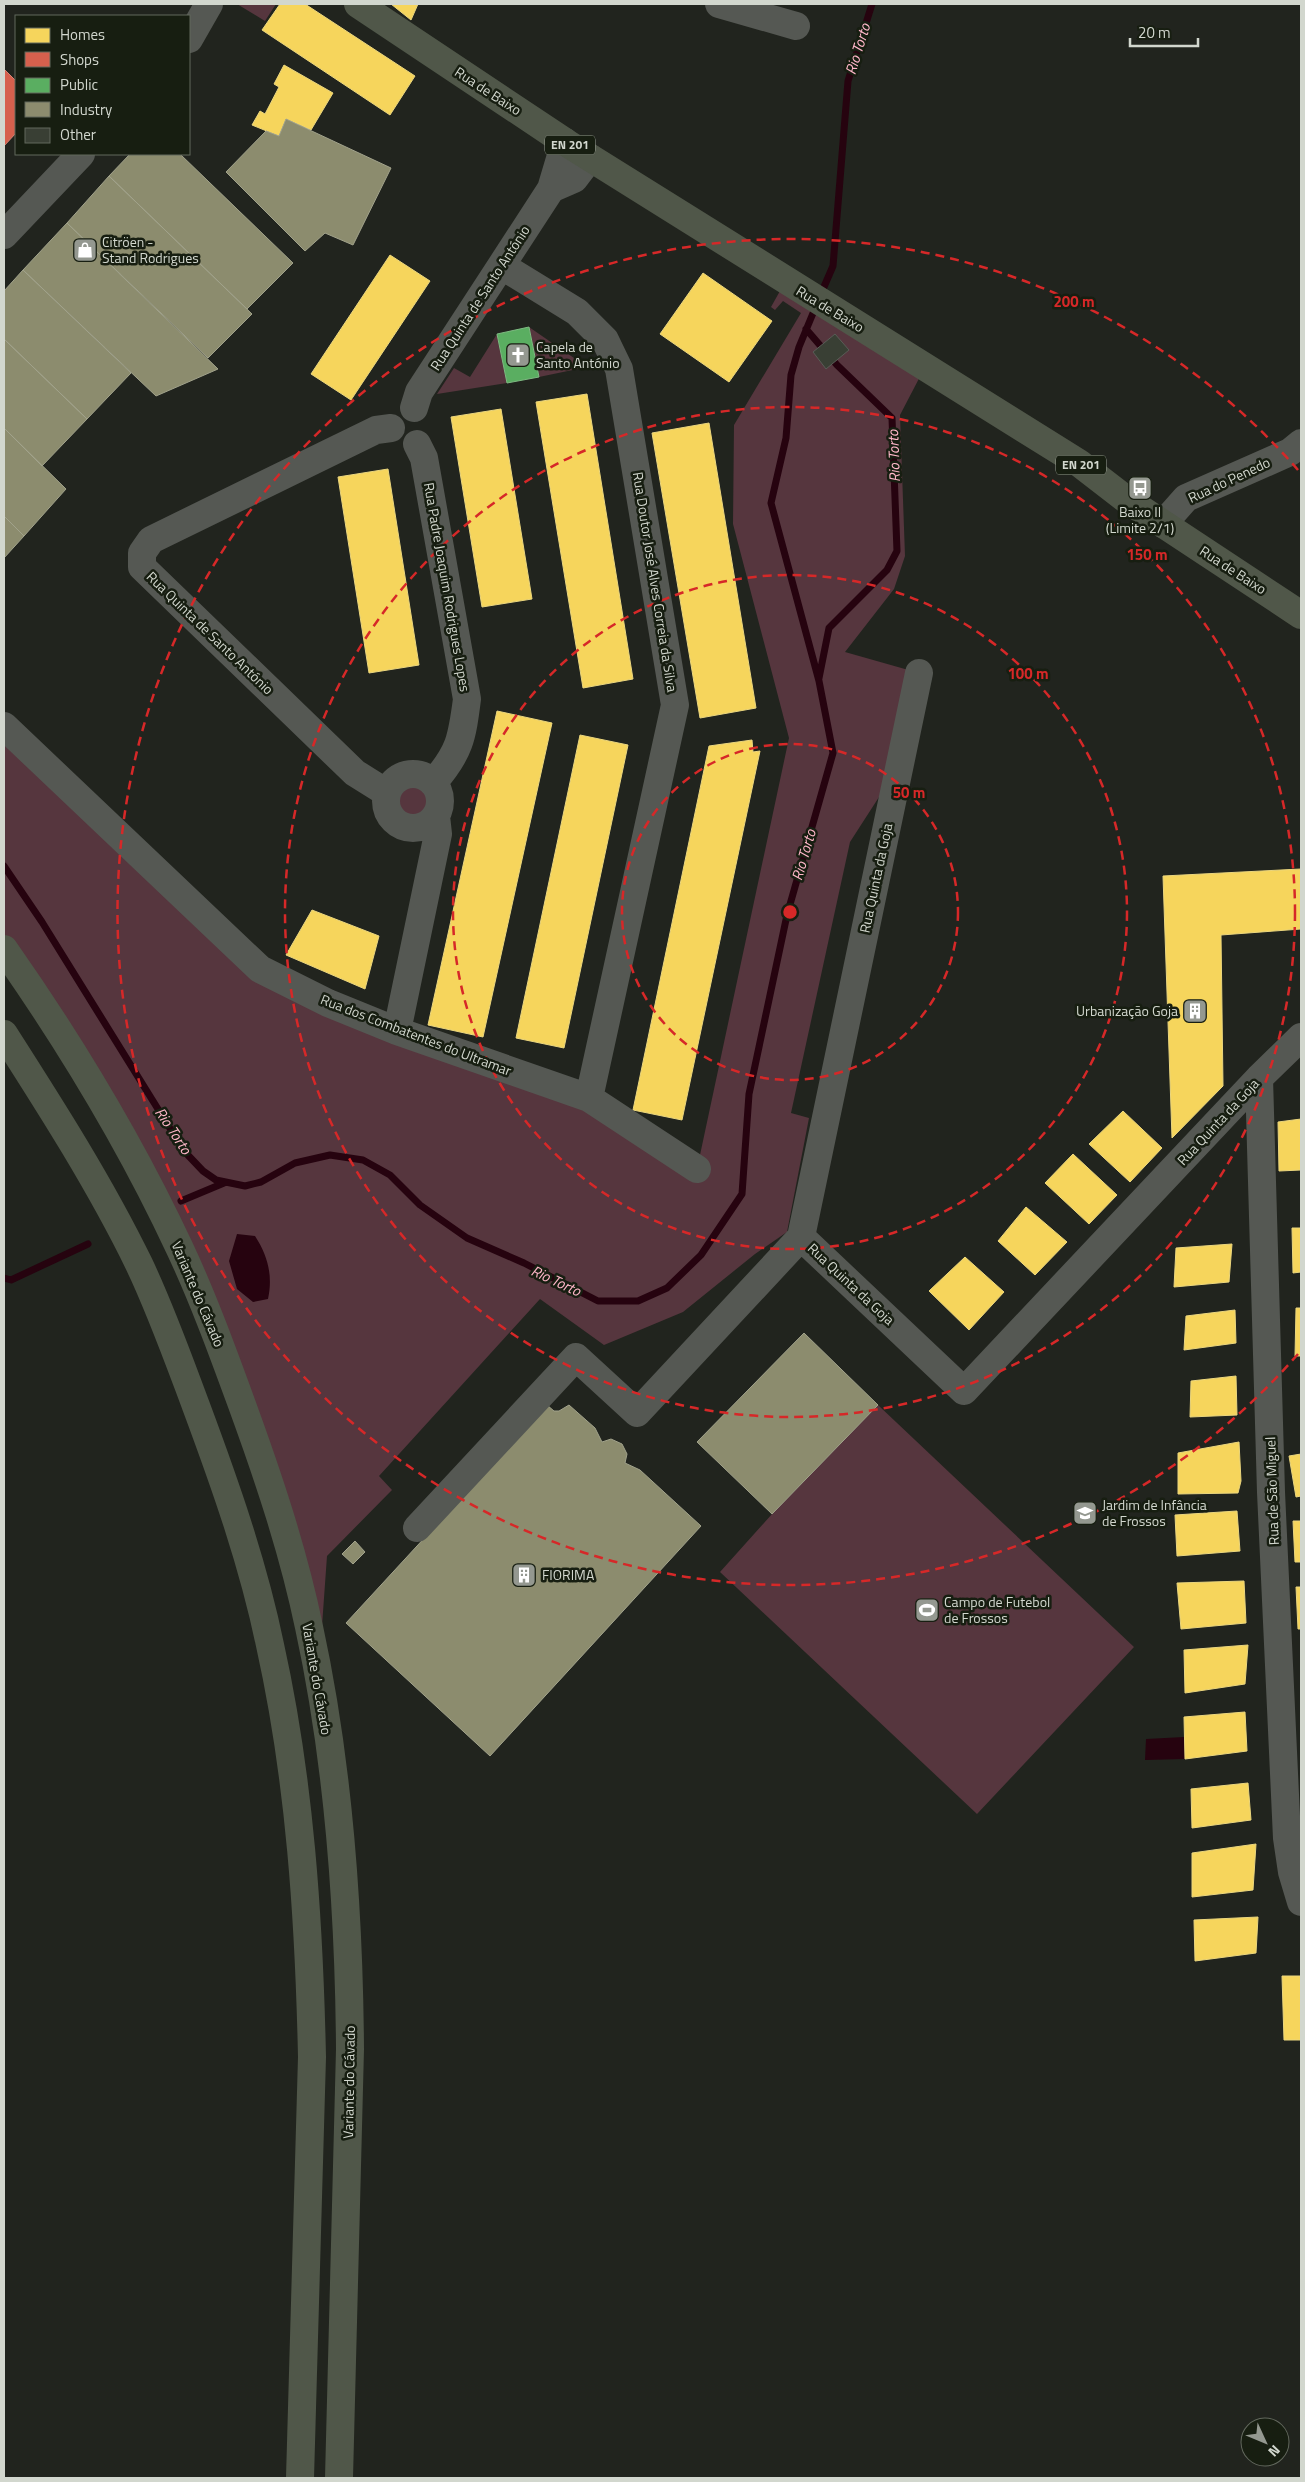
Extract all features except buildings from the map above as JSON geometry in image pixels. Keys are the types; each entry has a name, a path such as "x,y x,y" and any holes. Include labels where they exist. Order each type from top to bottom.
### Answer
{"main road":[{"name":"Rua de Baixo","path":"358,4 590,158 785,282 1079,463 1163,524 1301,615"},
{"name":"Variante do Cávado","path":"4,949 84,1073 144,1177 180,1249 215,1332 262,1458 290,1545 310,1628 324,1710 338,1819 349,1980 350,2049 339,2478"},
{"path":"4,1034 97,1183 140,1266 174,1349 218,1467 249,1562 270,1645 285,1723 298,1817 310,1987 312,2057 300,2478"}],"street":[{"path":"190,37 209,4"},
{"path":"719,4 796,26"},
{"name":"Rua Quinta de Santo António","path":"414,408 419,392 551,189 565,142"},
{"path":"4,235 80,155"},
{"path":"551,189 574,179 590,158"},
{"name":"Rua Doutor José Alves Correia da Silva","path":"502,266 577,312 605,340 619,369 674,705 589,1098"},
{"path":"414,408 424,414 429,424 426,436 418,444 406,445 396,439 391,428 394,417 398,412 402,409 414,408"},
{"name":"Rua Quinta de Santo António","path":"387,794 356,773 142,567 142,553 151,540 376,430 391,428"},
{"name":"Rua do Penedo","path":"1163,524 1186,498 1290,452 1301,443"},
{"name":"Rua Padre Joaquim Rodrigues Lopes","path":"418,444 424,458 467,699 461,739 448,767 433,783"},
{"name":"Rua Quinta da Goja","path":"919,674 801,1237 964,1391 1259,1078 1301,1037"},
{"name":"Rua dos Combatentes do Ultramar","path":"4,726 260,969 328,1003 397,1030 589,1098 697,1169"},
{"path":"397,1030 438,834 436,816 440,799 433,783 419,775 403,776 396,780 387,794 386,802 392,818 406,828 423,826 436,816"},
{"name":"Rua de São Miguel","path":"1259,1078 1271,1492 1287,1838 1292,1872 1301,1902"},
{"path":"417,1528 576,1357 637,1413 801,1237"}],"shaded area":[{"path":"237,4 276,4 265,21"},
{"path":"785,282 925,367 900,415 905,556 894,589 845,652 919,673 899,766 850,842 791,1113 809,1118 787,1232 755,1254 683,1312 604,1345 540,1299 379,1476 392,1490 327,1556 322,1626 215,1332 4,949 4,726 260,969 589,1098 697,1169 789,738 733,524 734,425 801,313 783,301 775,310 771,307"},
{"path":"529,327 587,367 539,377"},
{"path":"497,334 507,383 437,394 454,368 470,377"},
{"path":"412,783 425,788 430,801 425,814 412,819 399,814 394,801 399,788"},
{"path":"237,1234 255,1236 263,1251 270,1274 268,1299 253,1302 237,1289 229,1261"},
{"name":"Campo de Futebol de Frossos","path":"878,1405 1134,1647 977,1814 720,1572 772,1514"},
{"path":"1184,1737 1185,1759 1145,1760 1146,1739"}],"waterway":[{"name":"Rio Torto","path":"820,296 833,266 848,81 872,4"},
{"name":"Rio Torto","path":"4,866 42,922 184,1151 203,1171 216,1180 245,1186 261,1182 295,1163 330,1155 363,1160 390,1175 420,1205 467,1238 524,1263 598,1301 638,1301 667,1288 701,1255 742,1194 749,1094 787,915 833,753 819,681 771,503 786,438 791,375 799,347 816,306"},
{"name":"Rio Torto","path":"806,329 837,365 892,418 897,551 887,570 829,628 819,678"},
{"path":"181,1201 224,1183"},
{"path":"4,1278 11,1280 88,1244"}],"place":[{"name":"Citröen - Stand Rodrigues","path":"85,250"},
{"name":"Capela de Santo António","path":"518,355"},
{"name":"Baixo II (Limite 2/1)","path":"1140,488"},
{"name":"Urbanização Goja","path":"1195,1011"},
{"name":"Jardim de Infância de Frossos","path":"1085,1513"},
{"name":"FIORIMA","path":"524,1575"},
{"name":"Campo de Futebol de Frossos","path":"927,1610"}]}
